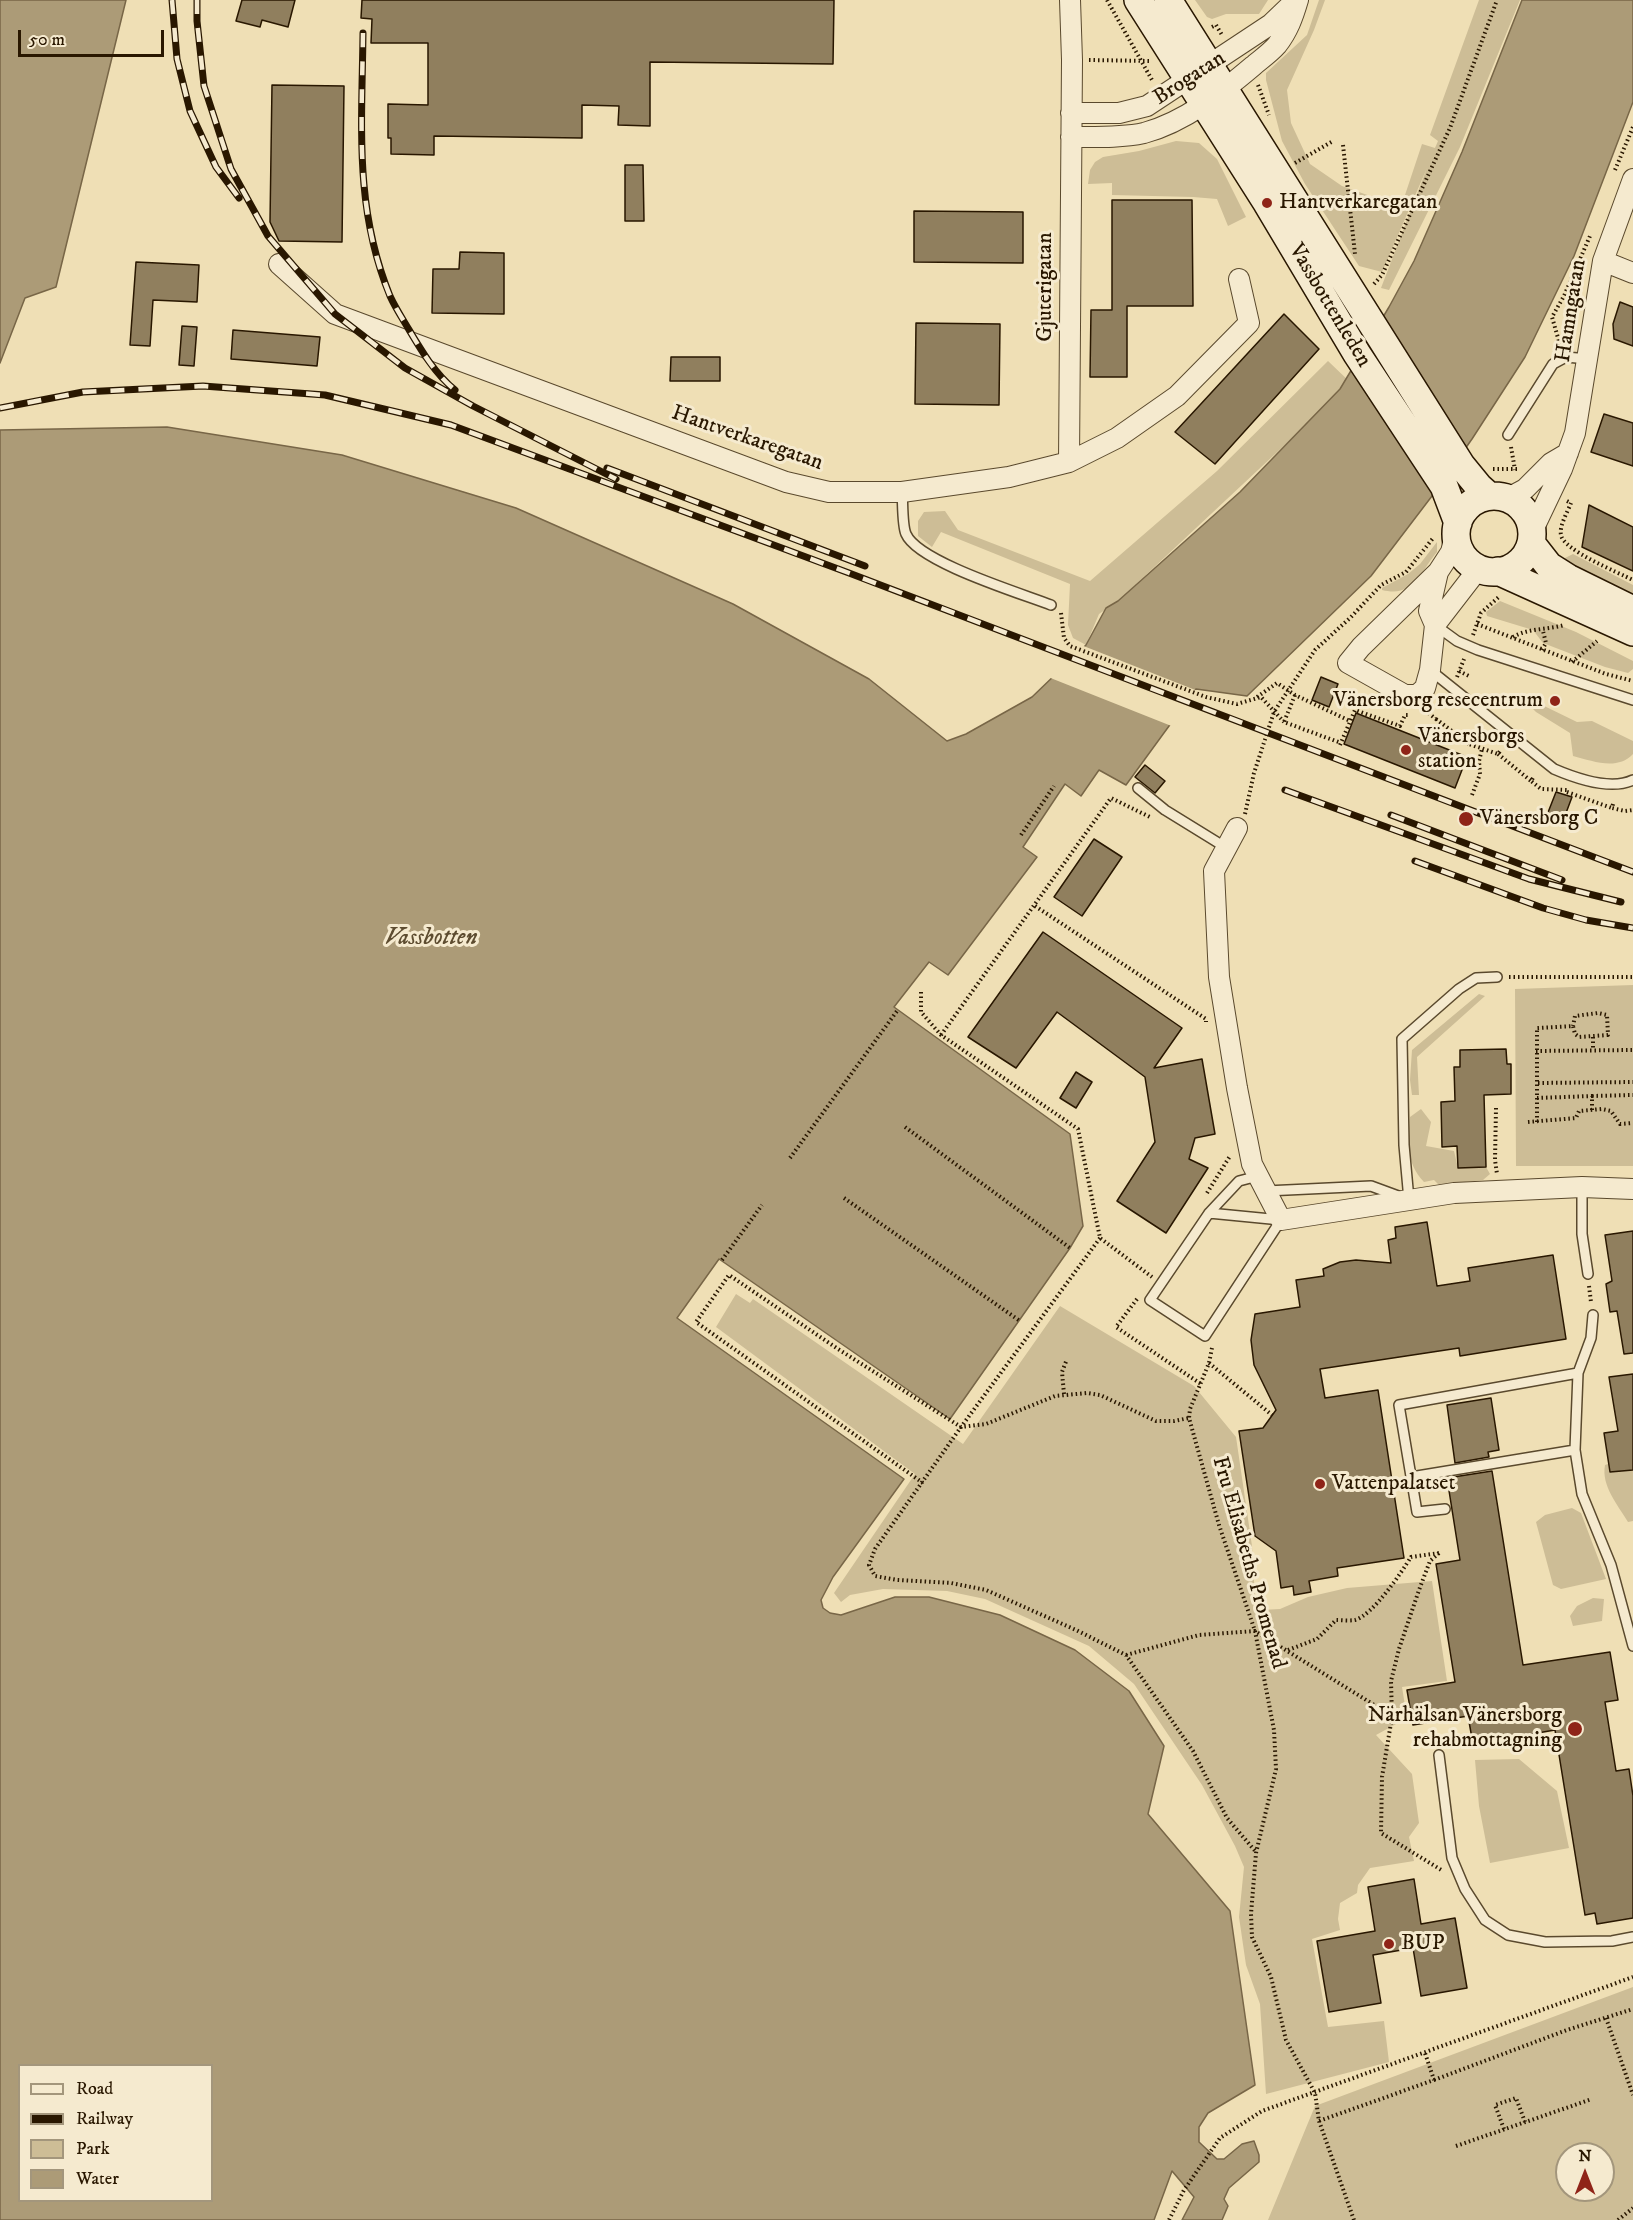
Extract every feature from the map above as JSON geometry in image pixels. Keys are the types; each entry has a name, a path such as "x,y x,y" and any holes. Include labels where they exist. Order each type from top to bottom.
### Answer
{"main road":[{"name":"Vassbottenleden","path":"1138,0 1199,73 1377,330 1466,471 1498,497"},
{"name":"Vassbottenleden","path":"1168,0 1199,73"},
{"name":"Vassbottenleden","path":"1214,96 1357,354 1444,486 1450,529"},
{"path":"1633,610 1568,578 1549,566 1532,538 1530,521 1517,503 1498,497 1471,503 1450,529 1461,553 1472,565 1489,570 1633,632"},
{"path":"1489,570 1509,568 1519,562 1526,554 1532,538"}],"street":[{"name":"Gjuterigatan","path":"1069,462 1070,0"},
{"name":"Brogatan","path":"1071,113 1119,113 1147,106 1271,24 1297,0"},
{"name":"Brogatan","path":"1071,137 1125,136 1143,133 1175,121 1214,96 1275,47 1289,27 1297,0"},
{"name":"Hamngatan","path":"1532,538 1542,487 1568,453 1575,433 1603,261 1633,179"},
{"path":"1603,261 1633,273"},
{"name":"Hantverkaregatan","path":"279,264 335,314 786,482 829,492 902,492 1009,477 1069,462 1117,438 1177,396 1249,323 1239,279"},
{"path":"1498,497 1542,487"},
{"path":"1438,572 1429,611 1435,625 1430,670 1425,688 1417,696 1406,695 1348,663 1361,647 1438,572 1451,552 1450,529"},
{"path":"1435,625 1489,570"},
{"path":"1237,828 1214,871 1219,977 1252,1164 1281,1220 1454,1193 1582,1187 1633,1189"}],"lane":[{"path":"1508,435 1553,364 1566,357 1588,359"},
{"path":"902,492 906,534 920,551 946,564 1051,605"},
{"path":"1435,625 1457,640 1478,650 1633,700"},
{"path":"1430,670 1554,769 1606,784 1633,780"},
{"path":"1138,788 1165,810 1225,847"},
{"path":"1209,1213 1281,1220 1205,1336 1150,1300 1209,1213 1239,1181 1371,1186 1409,1200 1404,1145 1402,1039 1476,978 1497,977"},
{"path":"1582,1187 1582,1234 1588,1274"},
{"path":"1593,1315 1591,1338 1578,1373 1575,1450 1582,1494 1611,1565 1633,1646"},
{"path":"1445,1509 1417,1512 1399,1406 1578,1373"},
{"path":"1411,1477 1575,1450"},
{"path":"1438,1755 1452,1858 1462,1881 1485,1920 1508,1935 1545,1942 1612,1941 1633,1938"}],"path":[{"path":"1107,0 1141,62"},
{"path":"1367,291 1382,275 1450,128 1497,0"},
{"path":"1289,166 1333,141"},
{"path":"1343,145 1355,255"},
{"path":"1513,455 1515,470"},
{"path":"1466,471 1485,465 1492,468 1519,469 1542,487 1571,503 1560,532 1561,538 1570,548 1633,580"},
{"path":"1237,828 1245,814 1254,773 1268,743 1274,712 1315,650 1381,585 1406,572 1450,529"},
{"path":"1051,605 1061,613 1064,638 1070,646 1206,697 1237,704 1262,697 1284,722 1341,744 1355,710 1400,726 1405,715 1413,716"},
{"path":"1477,624 1572,662 1633,681"},
{"path":"1513,637 1522,632 1566,624"},
{"path":"1542,650 1546,643 1543,630"},
{"path":"1572,662 1597,641"},
{"path":"1460,671 1469,676"},
{"path":"1257,698 1277,683 1350,721"},
{"path":"1284,722 1295,694"},
{"path":"1436,719 1470,743 1499,752 1541,789 1568,790 1624,811 1633,810"},
{"path":"1472,795 1480,774 1479,761 1482,748"},
{"path":"1021,835 1054,786"},
{"path":"941,1035 1111,798 1151,819 1165,810"},
{"path":"1035,906 1206,1019 1208,1030"},
{"path":"1497,977 1633,977"},
{"path":"921,992 921,1012 941,1035 1078,1129 1100,1238 1153,1277 1146,1286"},
{"path":"790,1158 897,1011"},
{"path":"1598,1013 1607,1015 1608,1035 1578,1037 1573,1026 1575,1016 1598,1013"},
{"path":"1537,1122 1537,1028 1573,1026"},
{"path":"1593,1037 1593,1050"},
{"path":"1536,1051 1633,1050"},
{"path":"1538,1083 1633,1082"},
{"path":"1537,1098 1633,1095"},
{"path":"1592,1096 1592,1110"},
{"path":"1496,1108 1495,1160 1498,1178"},
{"path":"1528,1122 1576,1118 1579,1111 1602,1109 1611,1111 1620,1124 1633,1123"},
{"path":"905,1127 1070,1248"},
{"path":"1204,1197 1230,1156 1228,1145"},
{"path":"844,1198 1020,1321"},
{"path":"722,1260 762,1205"},
{"path":"1100,1238 961,1427 875,1549 869,1564 875,1576 897,1580 951,1583 986,1590 1126,1655 1193,1751 1227,1818 1256,1853"},
{"path":"1588,1274 1593,1315"},
{"path":"923,1483 696,1322 729,1275 838,1349 961,1427 986,1424 1029,1405 1064,1395 1087,1393 1100,1395 1156,1421 1189,1418 1190,1409 1209,1364 1213,1342 1205,1336"},
{"path":"1140,1294 1116,1327 1201,1384"},
{"path":"1064,1395 1062,1372 1067,1359"},
{"path":"1209,1364 1272,1415"},
{"name":"Fru Elisabeths Promenad","path":"1189,1418 1219,1526 1255,1631 1274,1730 1276,1750 1274,1780 1262,1821 1256,1853 1251,1914 1252,1937 1271,1977 1286,2040 1315,2093"},
{"path":"1287,1651 1317,1639 1336,1620 1356,1620 1374,1606 1400,1575 1411,1557 1439,1553 1430,1561 1399,1649 1391,1681 1392,1716 1382,1777 1381,1833 1462,1881"},
{"path":"1126,1655 1199,1635 1255,1631 1392,1716"},
{"path":"1169,2220 1185,2190 1220,2138 1262,2111 1633,1977"},
{"path":"1319,2121 1633,2009"},
{"path":"1605,2018 1633,2095"},
{"path":"1425,2053 1434,2080"},
{"path":"1315,2093 1319,2121 1354,2220"},
{"path":"1504,2129 1496,2105 1516,2098 1525,2122"},
{"path":"1456,2146 1592,2099"},
{"path":"1618,2220 1632,2208"}],"green space":[{"path":"1195,0 1268,0 1259,14 1226,14 1212,19 1207,17"},
{"path":"1319,0 1325,0 1287,90 1291,123 1310,164 1342,186 1401,207 1422,144 1435,148 1438,141 1430,135 1479,0 1520,0 1460,147 1389,290 1381,288 1427,168 1382,272 1359,266 1305,184 1282,141 1266,80 1266,73 1307,35"},
{"path":"1176,141 1199,143 1217,159 1246,217 1228,226 1217,199 1112,195 1112,183 1088,184 1090,170 1095,162 1103,157 1139,151"},
{"path":"1328,361 1351,383 1118,601 1099,614 1086,645 1073,638 1068,625 1070,584 941,532 932,547 918,536 918,521 924,512 945,511 958,530 1090,581 1217,471"},
{"path":"1437,542 1437,552 1415,582 1402,590 1382,590 1420,564"},
{"path":"1573,554 1633,585 1633,601 1561,560"},
{"path":"1500,601 1576,632 1633,661 1633,669 1628,673 1605,667 1543,643 1533,630 1487,616 1486,612"},
{"path":"1536,702 1577,722 1592,721 1633,741 1633,754 1620,762 1612,763 1573,756 1570,733 1536,712 1532,708"},
{"path":"1633,985 1633,1166 1516,1166 1515,989"},
{"path":"1479,994 1485,996 1417,1057 1419,1095 1412,1095 1410,1080 1412,1050"},
{"path":"1421,1109 1431,1122 1426,1146 1454,1151 1458,1168 1486,1167 1490,1174 1483,1180 1439,1185 1434,1180 1424,1182 1411,1160 1409,1144 1410,1117"},
{"path":"736,1294 750,1303 753,1299 963,1444 1060,1306 1194,1386 1236,1437 1252,1546 1255,1599 1261,1610 1280,1609 1308,1597 1347,1588 1432,1581 1447,1681 1402,1687 1407,1718 1376,1735 1412,1774 1419,1823 1409,1837 1414,1861 1370,1868 1358,1885 1357,1893 1340,1903 1338,1919 1340,1930 1312,1939 1328,2027 1384,2021 1389,2062 1266,2094 1260,2004 1246,1965 1239,1917 1244,1867 1202,1785 1134,1684 1089,1646 985,1599 947,1591 883,1589 850,1595 841,1602 834,1593 915,1474 716,1327"},
{"path":"1608,1464 1610,1472 1633,1469 1633,1521 1628,1522 1608,1488 1604,1473 1605,1465"},
{"path":"1572,1508 1581,1513 1606,1579 1561,1589 1553,1585 1536,1522 1545,1515"},
{"path":"1593,1598 1604,1599 1602,1621 1573,1626 1570,1616 1577,1606"},
{"path":"1519,1759 1557,1791 1569,1848 1490,1863 1479,1806 1475,1760"},
{"path":"1633,1987 1633,2220 1268,2220 1315,2106"}],"water":[{"path":"0,0 126,0 56,287 25,298 0,363"},
{"name":"Vassbotten","path":"1522,0 1633,0 1633,102 1574,256 1525,357 1432,496 1371,576 1247,696 1196,689 1126,785 1099,770 1081,796 1065,784 1023,847 1037,857 948,975 929,962 894,1007 1070,1134 1083,1226 950,1419 719,1259 677,1318 904,1479 833,1577 821,1600 823,1608 830,1613 841,1615 895,1597 929,1597 1000,1615 1075,1650 1129,1691 1164,1746 1148,1814 1230,1911 1255,2085 1208,2113 1199,2127 1199,2142 1217,2159 1224,2159 1242,2144 1254,2141 1259,2155 1259,2162 1229,2188 1224,2199 1228,2206 1222,2220 1182,2220 1194,2197 1172,2171 1154,2220 0,2220 0,430 167,427 342,455 516,508 733,604 869,679 947,741 966,734 1032,697 1086,645 1106,608 1118,601 1240,492 1340,389 1414,261 1462,152"}],"pier":[{"path":"1081,645 1203,693 1198,692 1174,727 1048,677"}],"building":[{"path":"242,0 295,0 288,27 262,20 260,27 236,21"},
{"path":"362,0 834,0 833,64 650,62 650,126 618,125 619,106 582,105 582,138 434,136 434,155 391,154 391,138 388,138 388,104 428,105 428,43 371,43 372,19 361,18"},
{"path":"272,85 344,86 342,242 279,241 270,222"},
{"path":"625,165 643,165 644,221 625,221"},
{"path":"1112,200 1192,200 1193,306 1127,306 1127,377 1090,377 1091,310 1112,310"},
{"path":"914,211 1023,212 1023,263 914,262"},
{"path":"460,252 504,253 504,314 432,313 433,269 459,269"},
{"path":"136,262 199,265 197,302 153,300 150,346 130,345"},
{"path":"1620,302 1633,307 1633,346 1614,339 1613,324"},
{"path":"1284,314 1319,349 1215,464 1175,432"},
{"path":"916,323 1000,324 999,405 915,404"},
{"path":"182,326 197,327 194,366 179,365"},
{"path":"233,330 320,337 317,366 231,359"},
{"path":"671,357 720,357 720,381 670,381"},
{"path":"1604,414 1633,423 1633,466 1591,452"},
{"path":"1589,505 1633,527 1633,571 1582,547"},
{"path":"1321,677 1338,684 1329,707 1312,700"},
{"name":"Vänersborgs station","path":"1356,713 1467,757 1455,788 1344,744"},
{"path":"1145,765 1165,781 1155,793 1135,777"},
{"path":"1556,792 1572,797 1563,821 1547,815"},
{"path":"1094,839 1122,857 1082,916 1054,897"},
{"path":"1043,932 1182,1028 1154,1068 1202,1059 1215,1134 1195,1138 1189,1159 1208,1168 1166,1233 1117,1201 1155,1142 1145,1077 1057,1012 1016,1068 968,1037"},
{"path":"1506,1049 1507,1064 1511,1064 1511,1094 1484,1095 1486,1167 1458,1168 1457,1146 1442,1147 1441,1102 1455,1101 1454,1067 1460,1067 1460,1050"},
{"path":"1076,1072 1092,1082 1076,1108 1060,1098"},
{"path":"1427,1222 1437,1286 1470,1281 1468,1268 1553,1255 1566,1339 1460,1356 1459,1348 1320,1369 1325,1398 1378,1390 1404,1558 1337,1568 1338,1576 1309,1581 1311,1592 1294,1595 1293,1586 1281,1588 1276,1551 1255,1536 1239,1431 1263,1428 1276,1410 1254,1365 1251,1340 1255,1314 1300,1307 1296,1280 1324,1276 1323,1269 1340,1262 1356,1260 1391,1263 1388,1240 1396,1238 1395,1227"},
{"path":"1633,1231 1633,1353 1624,1354 1617,1311 1610,1312 1606,1284 1612,1281 1605,1235"},
{"path":"1633,1374 1633,1470 1610,1472 1604,1433 1618,1431 1609,1377"},
{"path":"1491,1398 1499,1450 1488,1452 1489,1457 1455,1463 1447,1405"},
{"path":"1492,1471 1523,1665 1610,1652 1618,1700 1605,1702 1616,1771 1629,1769 1633,1796 1633,1918 1597,1924 1595,1913 1585,1915 1555,1730 1473,1744 1468,1716 1413,1725 1407,1690 1455,1682 1436,1564 1460,1560 1447,1478"},
{"name":"BUP","path":"1414,1879 1421,1924 1455,1918 1467,1988 1421,1996 1413,1948 1373,1955 1381,2003 1329,2012 1317,1941 1375,1931 1368,1887"}],"railway":[{"path":"172,0 177,59 190,111 216,167 239,198"},
{"path":"197,0 204,86 231,169 268,236 335,314 405,368 473,406 616,479"},
{"path":"363,33 362,133 365,198 378,263 390,296 423,353 455,390"},
{"path":"0,408 83,392 203,386 325,395 451,425 849,573 1633,872"},
{"path":"607,468 865,566"},
{"path":"1285,790 1529,879 1621,902"},
{"path":"1391,815 1562,880"},
{"path":"1415,861 1543,908 1586,920 1633,928"}],"place":[{"name":"Hantverkaregatan","path":"1267,203"},
{"name":"Vänersborg resecentrum","path":"1555,701"},
{"name":"Vänersborgs station","path":"1406,750"},
{"name":"Vänersborg C","path":"1466,819"},
{"name":"Vattenpalatset","path":"1320,1484"},
{"name":"Närhälsan Vänersborg rehabmottagning","path":"1575,1729"},
{"name":"BUP","path":"1389,1944"}]}
